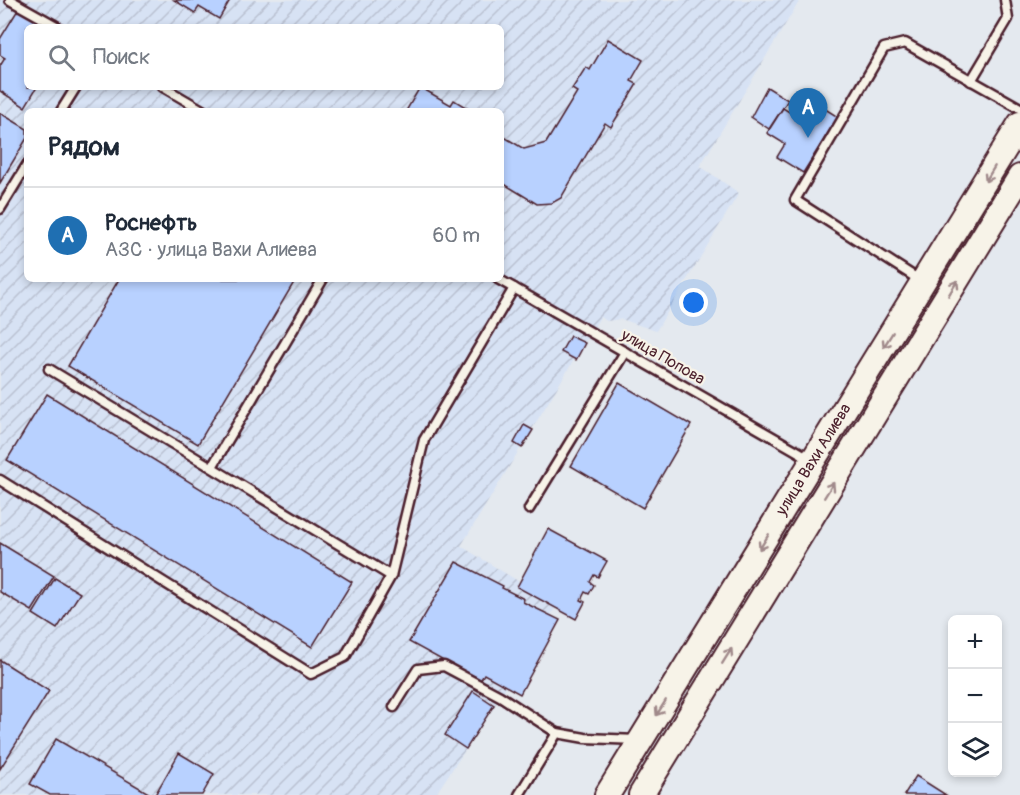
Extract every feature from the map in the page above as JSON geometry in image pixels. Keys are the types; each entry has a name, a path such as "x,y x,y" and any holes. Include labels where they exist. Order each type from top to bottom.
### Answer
{"main road":[{"name":"улица Вахи Алиева","path":"607,795 1020,124"},
{"name":"улица Вахи Алиева","path":"641,795 1020,177"}],"lane":[{"path":"10,0 53,24"},
{"path":"971,81 1008,19 1005,0"},
{"path":"923,283 795,200 884,48 904,43 1020,108"},
{"path":"63,108 73,90"},
{"path":"168,90 199,108"},
{"path":"0,209 24,170"},
{"path":"212,467 321,282"},
{"name":"улица Попова","path":"503,282 814,460"},
{"path":"0,480 311,674 345,657 391,576 424,440 514,288"},
{"path":"529,509 626,352"},
{"path":"50,369 391,576"},
{"path":"394,707 418,669 444,666 500,696 557,734 585,738 641,740"},
{"path":"522,794 557,734"}],"shaded area":[{"path":"0,0 800,0 700,166 739,193 656,331 621,319 607,321 600,317 461,546 557,605 492,710 435,795 0,795"}],"building":[{"path":"174,0 230,0 219,19 199,7 195,13"},
{"path":"19,8 44,24 24,24 24,90 35,90 25,107 0,91 0,66 5,58 0,55 0,39"},
{"path":"608,39 643,60 631,81 637,84 611,127 605,123 561,198 552,203 537,204 504,184 504,137 524,149 546,143 577,92 572,89 586,67 590,70"},
{"path":"767,87 788,100 769,129 751,117"},
{"path":"418,90 425,90 451,105 454,100 467,108 408,108"},
{"path":"811,100 838,117 803,173 777,157 785,144 767,133 783,108 799,118"},
{"path":"0,113 24,127 24,143 0,183"},
{"path":"117,282 294,282 198,444 68,366"},
{"path":"570,336 585,343 576,360 561,352"},
{"path":"619,383 691,425 643,508 571,466"},
{"path":"47,394 352,582 312,647 7,460"},
{"path":"524,425 533,430 522,448 514,443"},
{"path":"548,529 607,561 598,577 594,575 590,582 594,585 589,594 585,592 581,600 585,602 576,619 517,587"},
{"path":"0,543 54,576 32,611 0,592"},
{"path":"456,562 503,586 502,588 524,599 523,602 560,620 520,694 484,674 480,681 409,642"},
{"path":"55,578 80,593 57,629 33,614"},
{"path":"0,660 49,691 0,769"},
{"path":"473,691 494,705 466,749 445,735"},
{"path":"56,739 152,795 50,795 30,784"},
{"path":"179,753 214,774 202,795 155,795"},
{"path":"916,776 946,795 904,795"}],"place":[{"name":"Роснефть","path":"808,138"}]}
